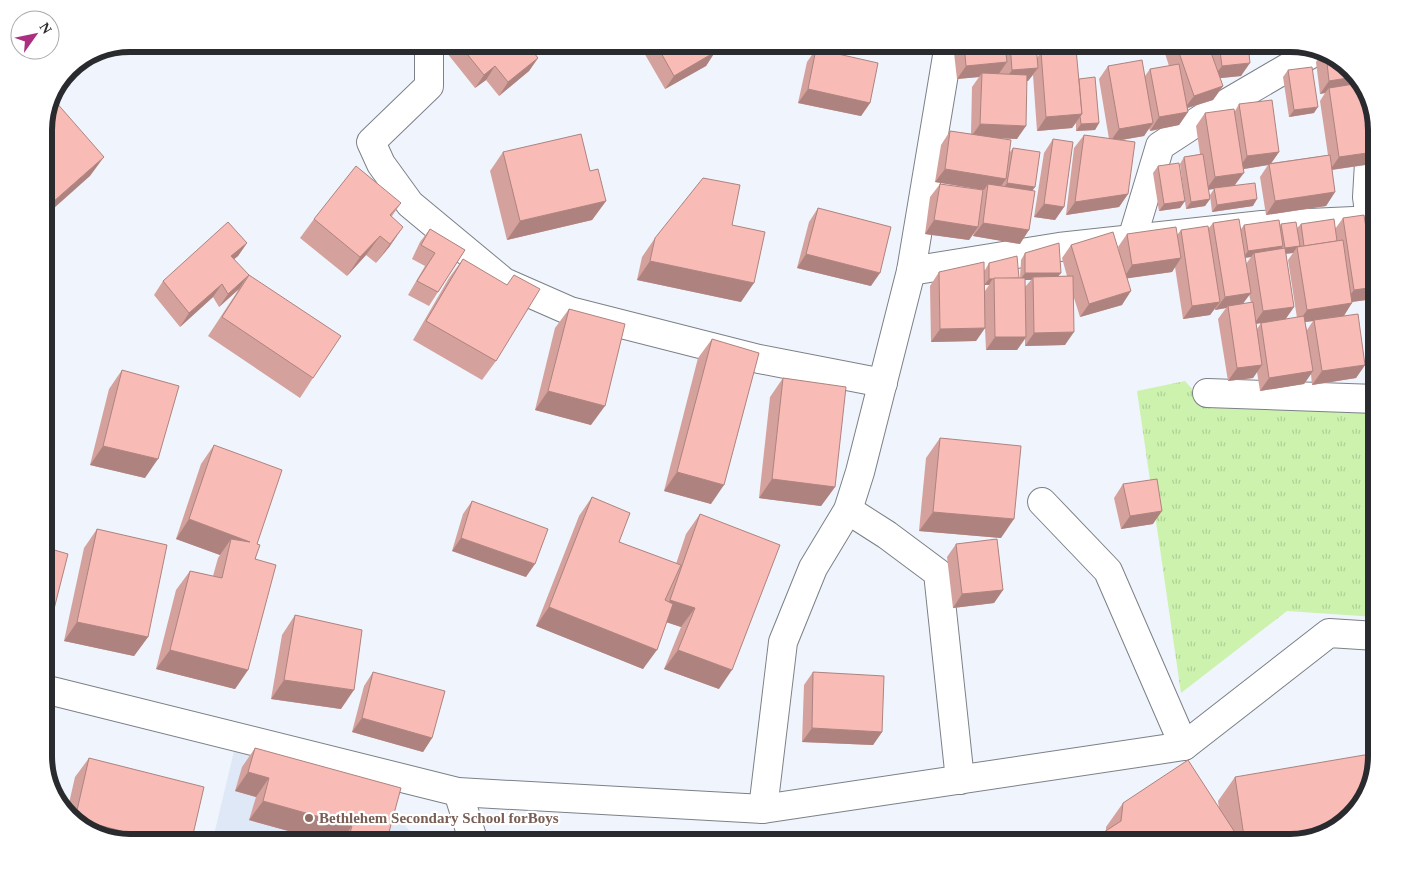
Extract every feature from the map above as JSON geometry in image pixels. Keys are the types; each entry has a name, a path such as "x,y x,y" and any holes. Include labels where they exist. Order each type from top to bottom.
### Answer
{"street":[{"path":"430,52 429,86 371,142 381,164 410,204 504,282 570,311 759,359 883,383"},
{"path":"763,809 783,642 813,568 848,510 860,472 910,271 948,52"},
{"path":"1132,239 1160,146 1216,110 1309,55"},
{"path":"910,271 1059,247 1262,224 1367,220"},
{"path":"1207,393 1367,399"},
{"path":"1042,502 1108,571 1184,746"},
{"path":"848,510 888,535 938,573 960,780"},
{"path":"53,691 458,792 763,809 1184,746 1329,633 1368,635"},
{"path":"458,792 471,834"}],"shaded area":[{"name":"Bethlehem Secondary School forBoys","path":"235,747 381,794 412,834 214,834"}],"green space":[{"path":"1185,381 1202,400 1367,406 1368,616 1287,611 1181,693 1137,391"}],"building":[{"path":"465,52 533,52 538,58 508,82 495,66 484,75"},
{"path":"660,52 715,52 674,76"},
{"path":"815,52 829,52 878,63 870,103 808,89"},
{"path":"965,52 1006,52 1007,62 966,66"},
{"path":"1011,52 1037,52 1038,68 1012,70"},
{"path":"1041,52 1076,52 1082,114 1046,117"},
{"path":"1179,52 1211,52 1223,86 1194,96"},
{"path":"1220,52 1249,52 1250,63 1222,66"},
{"path":"1142,60 1153,123 1119,129 1108,66"},
{"path":"1327,62 1347,78 1329,81"},
{"path":"1179,64 1188,112 1159,117 1150,69"},
{"path":"1312,67 1318,107 1294,110 1288,70"},
{"path":"982,73 1027,75 1026,126 980,124"},
{"path":"1095,77 1099,123 1081,124 1079,79"},
{"path":"1352,84 1354,87 1366,115 1367,153 1339,157 1329,88"},
{"path":"1272,100 1279,152 1247,156 1239,104"},
{"path":"58,104 104,157 53,202 53,126"},
{"path":"1234,109 1244,173 1215,177 1205,113"},
{"path":"950,131 1011,140 1006,179 945,169"},
{"path":"581,134 590,171 598,169 606,201 520,221 503,152"},
{"path":"1084,135 1135,142 1128,194 1075,202"},
{"path":"1053,139 1073,142 1064,207 1044,204"},
{"path":"1013,148 1040,152 1035,187 1007,183"},
{"path":"1203,154 1210,199 1191,202 1184,157"},
{"path":"1330,155 1335,192 1275,201 1269,164"},
{"path":"1179,163 1185,201 1164,204 1158,166"},
{"path":"356,166 401,203 390,215 403,227 390,244 380,236 360,257 314,219"},
{"path":"703,178 740,185 732,225 765,232 754,283 650,261 655,238"},
{"path":"1255,183 1257,199 1217,205 1214,188"},
{"path":"940,184 983,190 978,227 934,220"},
{"path":"988,184 1035,191 1029,230 983,223"},
{"path":"818,208 891,227 880,273 806,254"},
{"path":"1364,215 1367,236 1367,288 1354,290 1343,218"},
{"path":"1239,219 1251,293 1225,297 1213,223"},
{"path":"1334,219 1337,241 1304,246 1301,224"},
{"path":"1279,220 1283,246 1248,251 1244,225"},
{"path":"228,222 247,243 231,256 249,275 228,294 222,284 189,313 163,281"},
{"path":"1296,222 1300,246 1285,248 1281,224"},
{"path":"1208,226 1220,302 1192,306 1181,230"},
{"path":"1176,227 1181,258 1132,265 1127,234"},
{"path":"430,229 465,250 438,292 417,281 435,253 421,245"},
{"path":"1113,232 1131,291 1089,304 1071,245"},
{"path":"1343,240 1352,303 1307,310 1297,247"},
{"path":"1059,243 1061,273 1025,273 1025,253"},
{"path":"1285,248 1294,307 1263,311 1254,253"},
{"path":"1017,256 1019,278 989,279 989,263"},
{"path":"463,259 507,285 514,275 540,289 496,361 426,321"},
{"path":"984,262 985,328 940,329 939,272"},
{"path":"249,275 341,336 313,378 222,317"},
{"path":"1073,276 1074,332 1034,333 1033,277"},
{"path":"994,278 1025,278 1026,337 995,337"},
{"path":"1253,302 1262,365 1237,368 1228,306"},
{"path":"569,309 625,324 605,406 548,391"},
{"path":"1358,314 1365,365 1322,371 1314,320"},
{"path":"1304,316 1313,371 1269,378 1261,323"},
{"path":"712,339 759,353 724,485 677,472"},
{"path":"122,370 179,386 158,459 103,446"},
{"path":"783,378 846,387 835,487 772,479"},
{"path":"940,438 1021,446 1014,519 933,512"},
{"path":"214,445 282,470 257,544 260,545 255,559 276,565 248,670 170,650 190,571 222,578 231,539 250,542 189,519"},
{"path":"1157,479 1162,511 1130,516 1123,484"},
{"path":"592,497 630,513 619,542 681,565 665,600 673,604 657,650 549,607"},
{"path":"472,501 548,529 535,564 461,538"},
{"path":"700,514 780,545 732,670 678,650 695,608 670,600"},
{"path":"97,529 167,545 148,637 77,622"},
{"path":"997,539 1003,590 962,594 956,544"},
{"path":"53,550 68,554 53,613"},
{"path":"295,615 362,630 354,690 284,680"},
{"path":"373,672 445,691 432,738 362,718"},
{"path":"813,672 884,676 882,732 812,728"},
{"path":"255,748 401,788 388,834 350,834 352,826 263,801 269,778 248,772"},
{"path":"1368,754 1362,786 1345,812 1319,829 1300,834 1244,834 1235,777"},
{"path":"89,758 204,787 193,834 133,834 91,823 76,812"},
{"path":"1188,760 1236,834 1101,834 1121,821 1123,803"}],"place":[{"name":"Bethlehem Secondary School forBoys","path":"309,818"}]}
